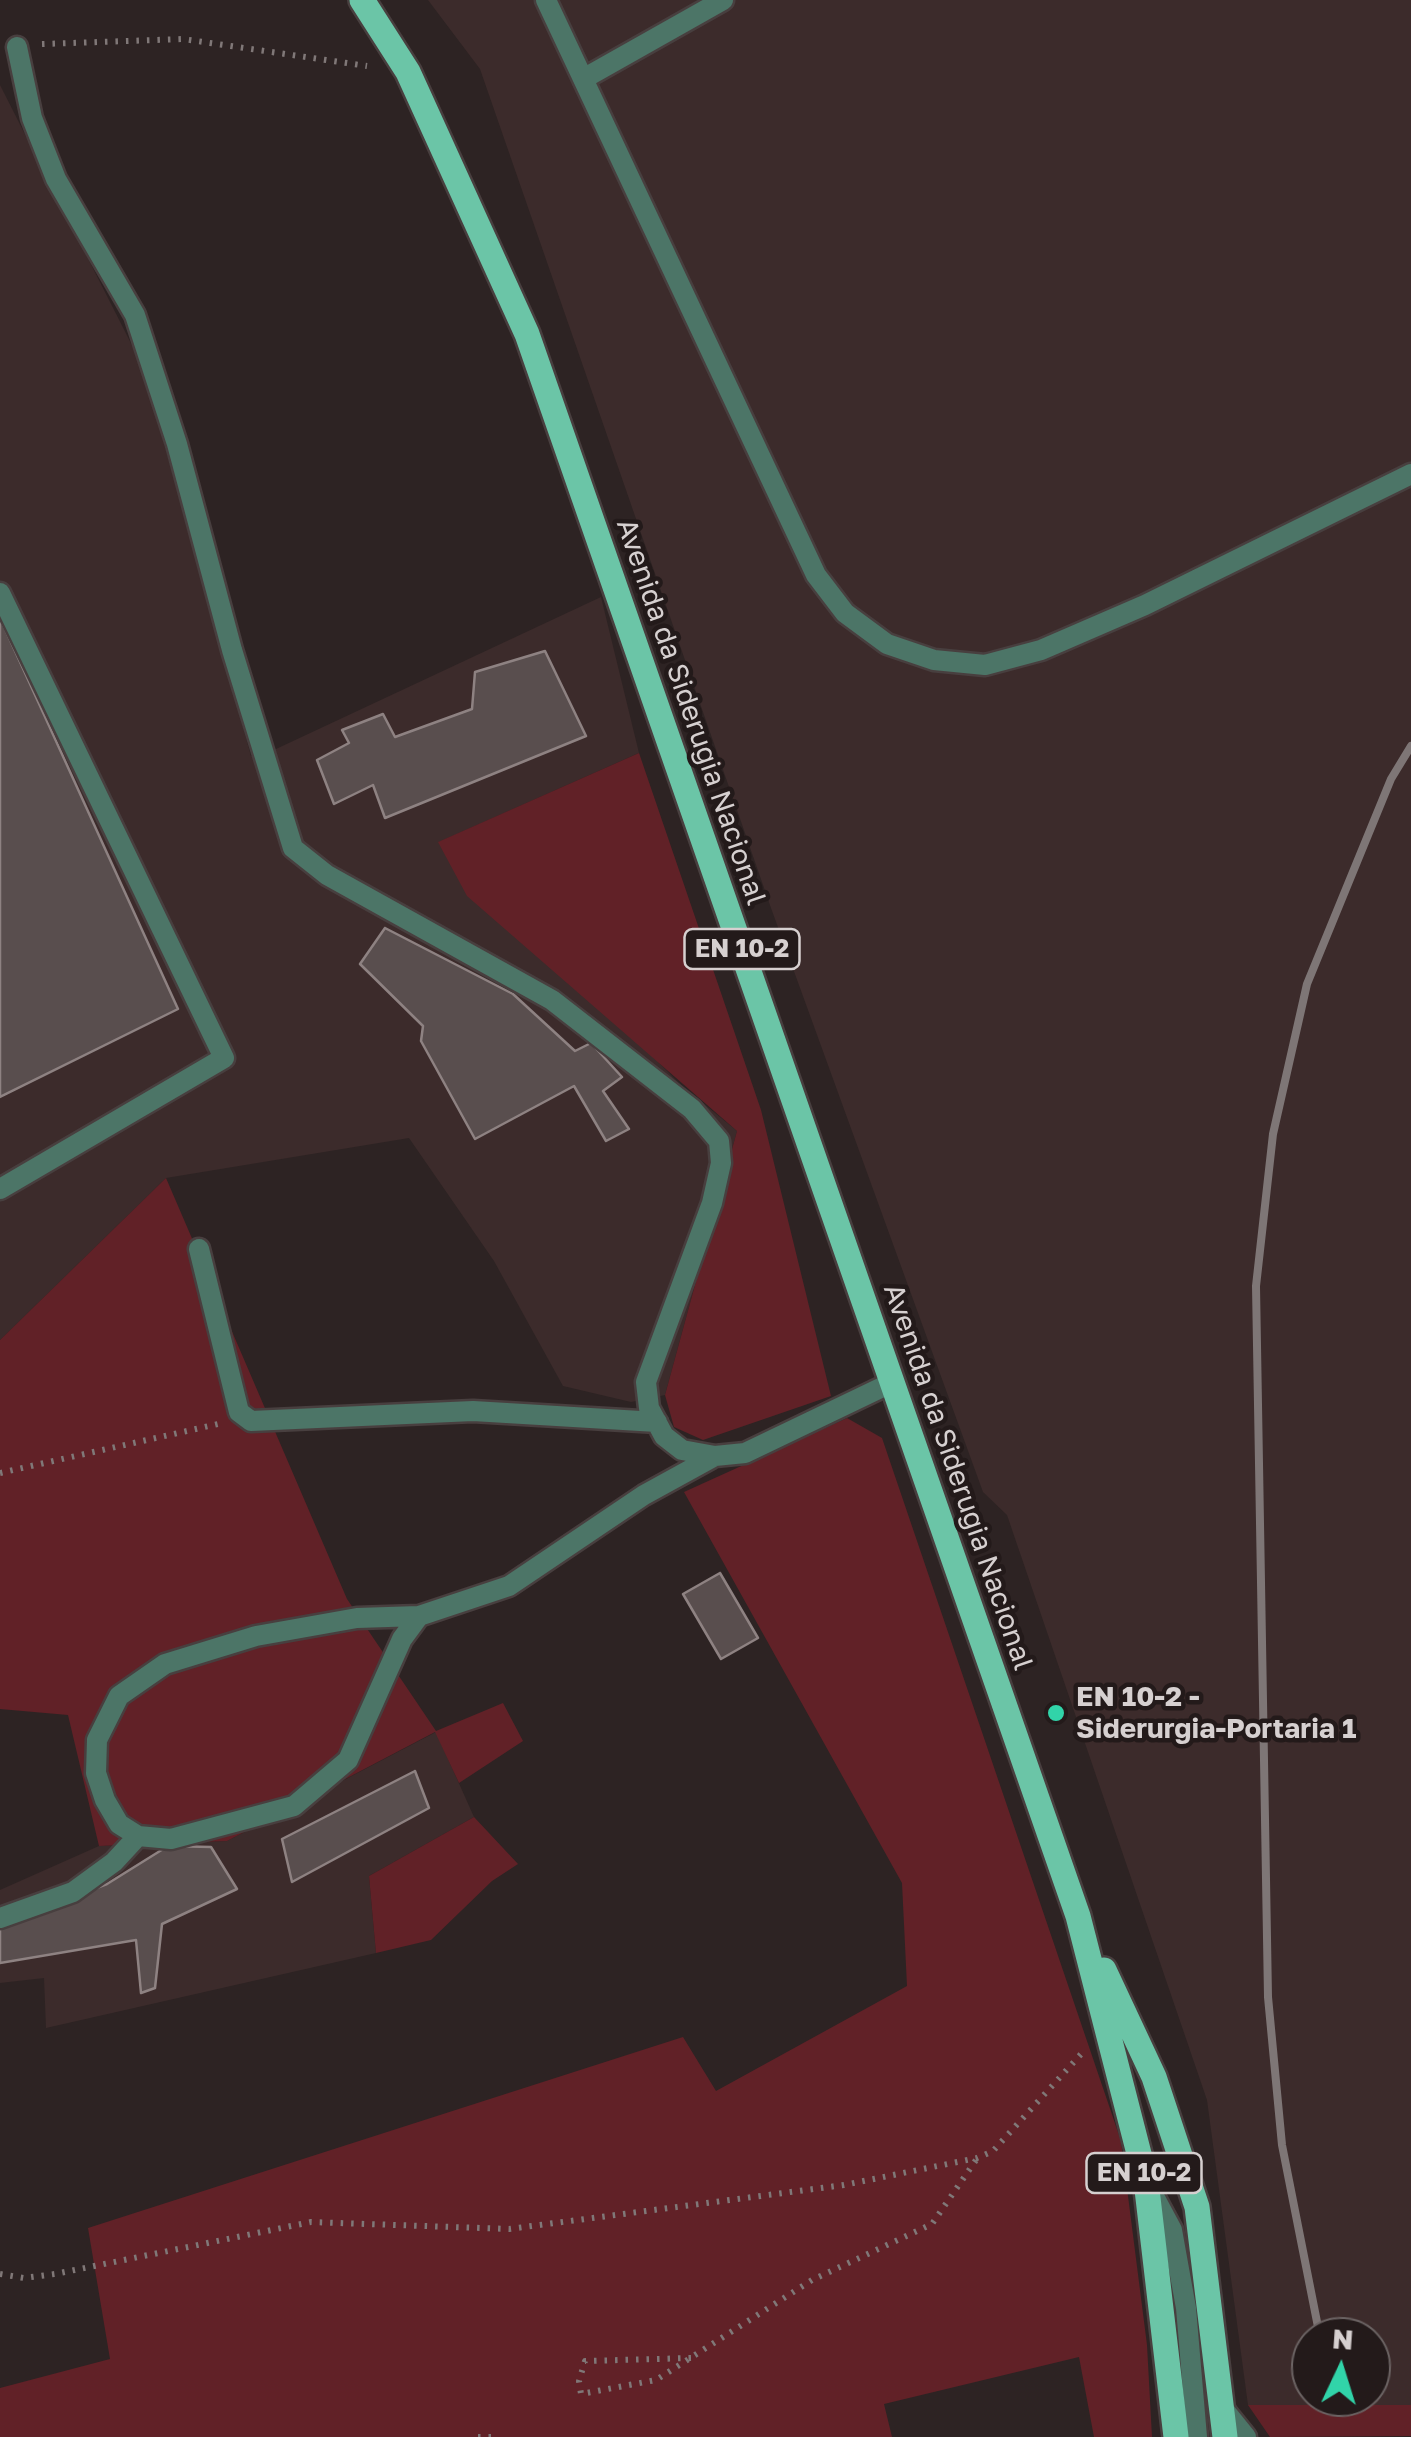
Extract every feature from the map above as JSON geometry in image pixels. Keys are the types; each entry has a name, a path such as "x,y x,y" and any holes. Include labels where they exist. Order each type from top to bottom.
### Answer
{"main road":[{"name":"Avenida da Siderugia Nacional","path":"362,0 408,72 527,334 1078,1916 1146,2181 1176,2437"},
{"name":"Avenida da Siderugia Nacional","path":"1078,1916 1154,2077 1198,2207 1225,2410 1225,2437"}],"lane":[{"path":"546,0 816,575 845,613 887,644 934,660 985,664 1041,650 1146,605 1411,474"},
{"path":"583,79 723,0"},
{"path":"18,47 32,118 56,179 134,315 177,444 232,650 292,848 327,875 552,1000 692,1109 719,1141 720,1164 712,1203 646,1382 649,1408 664,1436 682,1450 714,1456 746,1453 893,1382"},
{"path":"0,593 224,1058 0,1189"},
{"path":"199,1249 243,1418 473,1411 657,1422"},
{"path":"419,1616 402,1639 348,1760 294,1806 171,1839 138,1836 119,1824 104,1800 96,1773 97,1740 119,1696 165,1664 256,1636 357,1618 419,1616 509,1586 644,1495 714,1456"},
{"path":"0,1918 73,1892 114,1862 138,1836"},
{"path":"1146,2181 1172,2230 1186,2308 1197,2437"},
{"path":"1225,2410 1246,2437"}],"path":[{"path":"18,47 115,38 182,39 408,72"},
{"path":"0,1472 243,1418"},
{"path":"0,2274 24,2278 55,2274 311,2222 509,2230 844,2185 976,2158 993,2151 1106,2026"},
{"path":"691,2358 585,2361 581,2394 656,2380 691,2358 812,2280 932,2224 976,2158"},
{"path":"478,2437 493,2437"}],"shaded area":[{"path":"428,0 1411,0 1411,2405 1391,2405 1391,2317 1291,2317 1291,2405 1248,2405 1207,2100 1007,1515 983,1492 771,908 480,69"},
{"path":"0,85 143,367 251,756 276,749 601,597 639,753 439,842 681,1085 737,1131 665,1395 631,1402 563,1386 494,1261 409,1138 166,1178 0,1340"},
{"path":"639,753 761,1110 831,1396 703,1440 674,1427 665,1395 737,1131 467,896 438,842"},
{"path":"166,1178 347,1599 436,1731 503,1703 523,1741 459,1783 435,1732 227,1841 99,1846 68,1715 0,1709 0,1340"},
{"path":"847,1418 882,1438 1121,2141 1147,2345 1152,2437 1094,2437 1079,2357 884,2404 892,2437 0,2437 0,2388 110,2359 88,2228 683,2037 716,2091 907,1986 902,1883 684,1492"},
{"path":"436,1732 474,1817 369,1876 376,1953 46,2028 44,1978 0,1983 0,1890 99,1846 227,1841"},
{"path":"474,1817 518,1864 492,1881 431,1940 376,1953 369,1876"},
{"path":"1248,2405 1291,2405 1291,2417 1391,2417 1391,2405 1411,2405 1411,2436 1270,2437"}],"building":[{"path":"0,618 178,1009 0,1097"},
{"path":"545,651 586,736 385,818 373,785 334,804 317,760 349,743 342,730 383,714 395,737 472,709 475,672"},
{"path":"385,928 513,994 575,1051 591,1043 622,1077 603,1091 629,1129 606,1141 574,1086 475,1139 421,1041 423,1026 360,964"},
{"path":"720,1573 758,1638 721,1659 683,1594"},
{"path":"415,1771 429,1808 292,1882 282,1839"},
{"path":"168,1846 211,1847 237,1889 162,1924 155,1988 141,1993 136,1940 0,1963 0,1925 107,1884"}],"railway":[{"path":"1316,2317 1282,2145 1268,1997 1256,1286 1273,1134 1307,984 1391,779 1411,746"}],"place":[{"name":"EN 10-2 - Siderurgia-Portaria 1","path":"1056,1713"}]}
